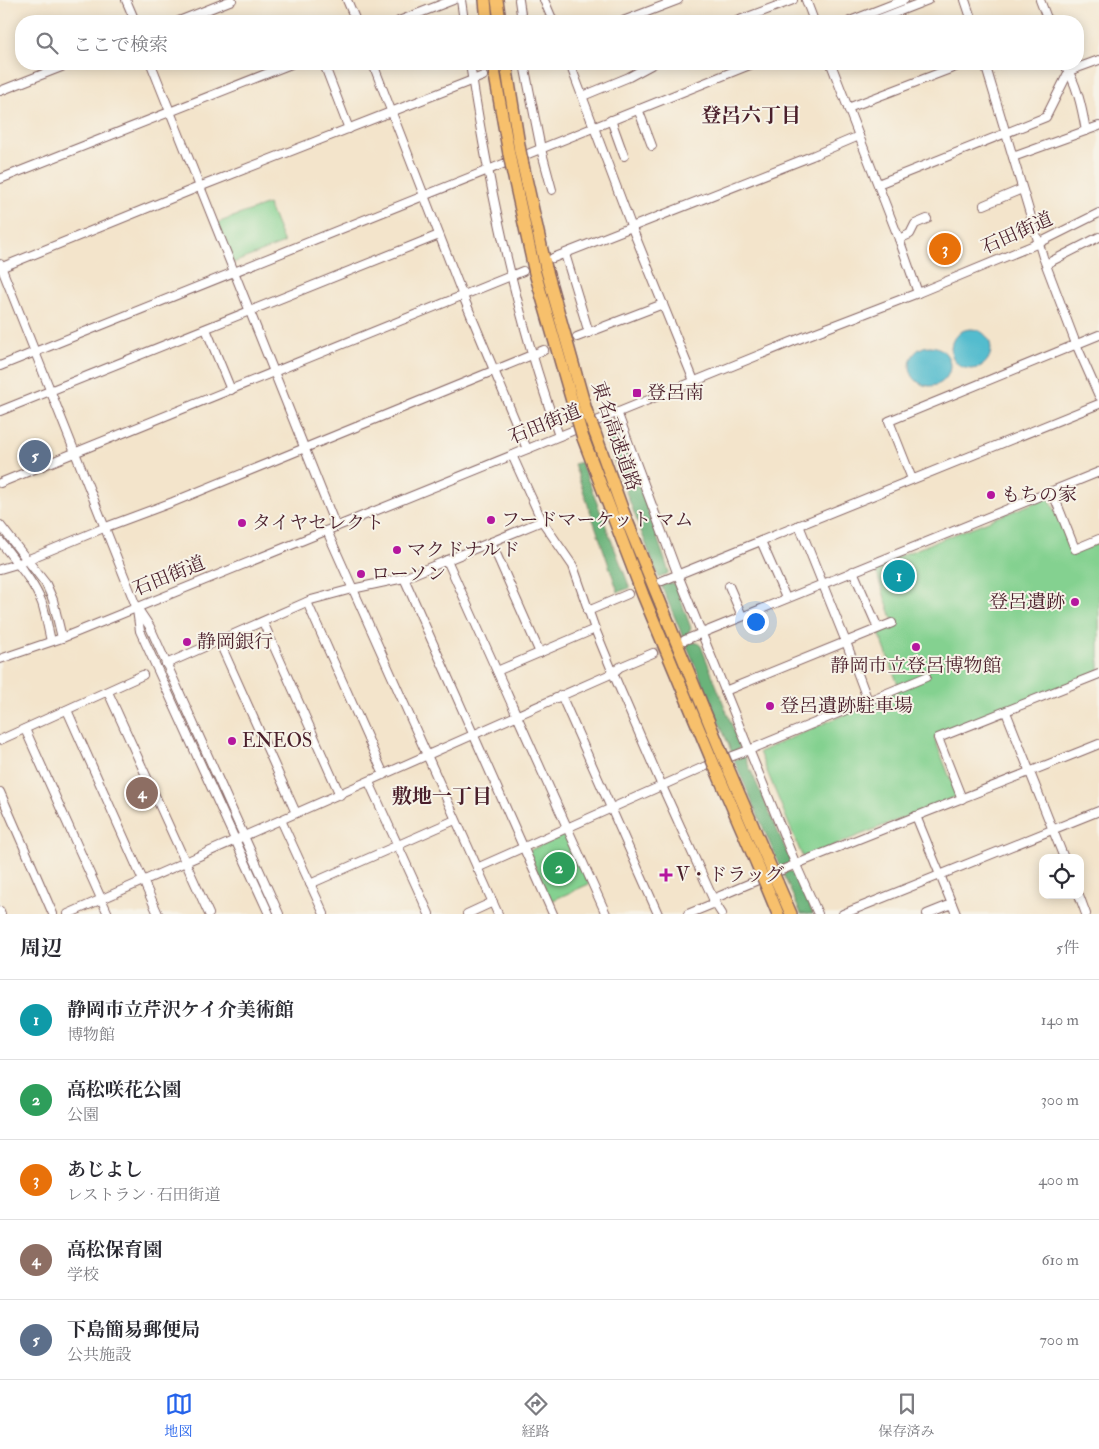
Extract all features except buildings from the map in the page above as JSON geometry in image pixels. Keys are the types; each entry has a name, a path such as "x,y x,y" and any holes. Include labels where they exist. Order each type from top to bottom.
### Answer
{"highway":[{"path":"497,1 499,15"},
{"name":"東名高速道路","path":"495,70 518,167 535,273 581,412 584,438 643,595 791,914"},
{"name":"東名高速道路","path":"507,70 515,152"},
{"name":"東名高速道路","path":"581,412 595,434 623,512 778,914"}],"street":[{"path":"126,0 132,15"},
{"path":"194,15 232,0"},
{"path":"347,0 353,15"},
{"path":"414,15 453,0"},
{"path":"461,0 463,15"},
{"path":"519,0 521,15"},
{"path":"544,0 550,15"},
{"path":"639,15 678,0"},
{"path":"753,15 793,0"},
{"path":"806,0 812,15"},
{"path":"865,15 904,0"},
{"path":"889,15 928,0"},
{"path":"965,0 970,15"},
{"path":"1040,0 1046,15"},
{"path":"1084,66 1099,60"},
{"path":"0,91 54,70"},
{"path":"153,70 336,527"},
{"path":"0,178 275,70"},
{"path":"326,70 349,129"},
{"path":"376,70 463,296 527,449"},
{"path":"471,70 511,276 544,393 559,436"},
{"path":"525,70 541,149 552,190"},
{"path":"572,70 632,228 694,381"},
{"path":"582,96 642,70"},
{"path":"0,366 737,70"},
{"path":"833,70 899,238 918,293"},
{"path":"848,108 947,70"},
{"path":"987,70 1046,264 1076,344 1099,396"},
{"path":"1069,71 1082,105 1086,131"},
{"path":"878,184 1046,118 1069,71"},
{"path":"269,914 140,631 136,606 106,527 0,267 483,76"},
{"path":"638,109 652,146"},
{"path":"611,120 624,156"},
{"path":"1013,157 1099,126"},
{"path":"553,258 859,136"},
{"path":"984,205 1022,189"},
{"name":"石田街道","path":"0,659 62,638 136,606 327,531 617,412 918,293 1039,243 1099,213"},
{"path":"899,238 910,234 915,224 927,219"},
{"path":"0,411 439,235"},
{"path":"1046,264 1099,237"},
{"path":"565,254 589,333"},
{"path":"0,483 523,271"},
{"path":"577,337 663,304"},
{"path":"206,329 230,390"},
{"path":"912,479 889,421 1099,335"},
{"path":"0,568 17,564 106,527 173,502 544,350"},
{"path":"662,581 1099,404"},
{"path":"617,412 678,575 796,865 818,914"},
{"path":"512,455 542,521 573,566 588,611 613,673 714,901 722,914"},
{"path":"684,640 1099,472"},
{"path":"1052,491 1075,549 1099,539"},
{"path":"166,664 307,602 352,589 404,578 542,521"},
{"path":"0,525 46,584 53,600 62,638"},
{"path":"798,526 868,701"},
{"path":"327,531 498,914"},
{"path":"0,541 30,581 42,605 51,641"},
{"path":"761,541 786,598"},
{"path":"491,542 540,653"},
{"path":"447,560 606,914"},
{"path":"853,570 878,628"},
{"path":"404,578 553,914"},
{"path":"730,586 742,616"},
{"path":"588,611 628,594"},
{"path":"307,602 384,775"},
{"path":"136,606 150,627 279,914"},
{"path":"263,622 340,794"},
{"path":"725,691 892,622"},
{"path":"497,671 595,629"},
{"path":"219,641 296,813"},
{"path":"68,914 369,782 613,673 620,667 653,653"},
{"path":"962,799 938,738 1099,674"},
{"path":"0,740 143,675"},
{"path":"477,868 706,766 926,677"},
{"path":"108,692 209,914"},
{"path":"561,695 658,914"},
{"path":"67,710 158,914"},
{"path":"1006,712 1062,854"},
{"path":"25,729 108,914"},
{"path":"688,914 796,865 1099,744"},
{"path":"369,782 429,914"},
{"path":"0,792 54,914"},
{"path":"843,914 1099,811"},
{"path":"916,816 956,914"},
{"path":"282,820 324,914"},
{"path":"310,884 455,820"},
{"path":"1080,899 1086,914"},
{"path":"467,914 492,902"},
{"path":"926,914 952,904"}],"green space":[{"path":"268,204 284,243 233,263 217,223"},
{"path":"622,435 669,572 659,578 606,440"},
{"path":"581,462 630,588 618,592 574,464"},
{"path":"1049,497 1073,554 1099,543 1099,671 934,737 957,796 803,858 759,752 900,690 878,630 894,624 874,566"},
{"path":"675,584 691,628 687,635 683,637 661,585"},
{"path":"691,642 698,643 701,646 740,746 738,750 732,753 686,644"},
{"path":"744,755 790,859 789,863 780,867 734,760"},
{"path":"566,834 589,884 551,901 528,851"},
{"path":"788,871 795,873 813,914 801,914 783,874"}],"water":[{"path":"971,329 985,335 991,349 985,363 971,369 957,363 951,349 957,335"},
{"path":"930,346 944,352 950,366 944,380 930,386 916,380 910,366 916,352"}],"tunnel":[{"path":"653,653 680,641"}],"place":[{"name":"あじよし","path":"945,249"},
{"name":"登呂南","path":"637,393"},
{"name":"下島簡易郵便局","path":"35,456"},
{"name":"もちの家","path":"991,495"},
{"name":"フードマーケット マム","path":"491,520"},
{"name":"タイヤセレクト","path":"242,523"},
{"name":"マクドナルド","path":"397,550"},
{"name":"ローソン","path":"361,574"},
{"name":"静岡市立芹沢ケイ介美術館","path":"899,576"},
{"name":"登呂遺跡","path":"1075,602"},
{"name":"静岡銀行","path":"187,642"},
{"name":"静岡市立登呂博物館","path":"916,647"},
{"name":"登呂遺跡駐車場","path":"770,706"},
{"name":"ENEOS","path":"232,741"},
{"name":"高松保育園","path":"142,793"},
{"name":"高松咲花公園","path":"559,868"},
{"name":"V・ドラッグ","path":"666,875"}],"district":[{"name":"登呂六丁目","path":"751,115"},
{"name":"敷地一丁目","path":"442,796"}]}
